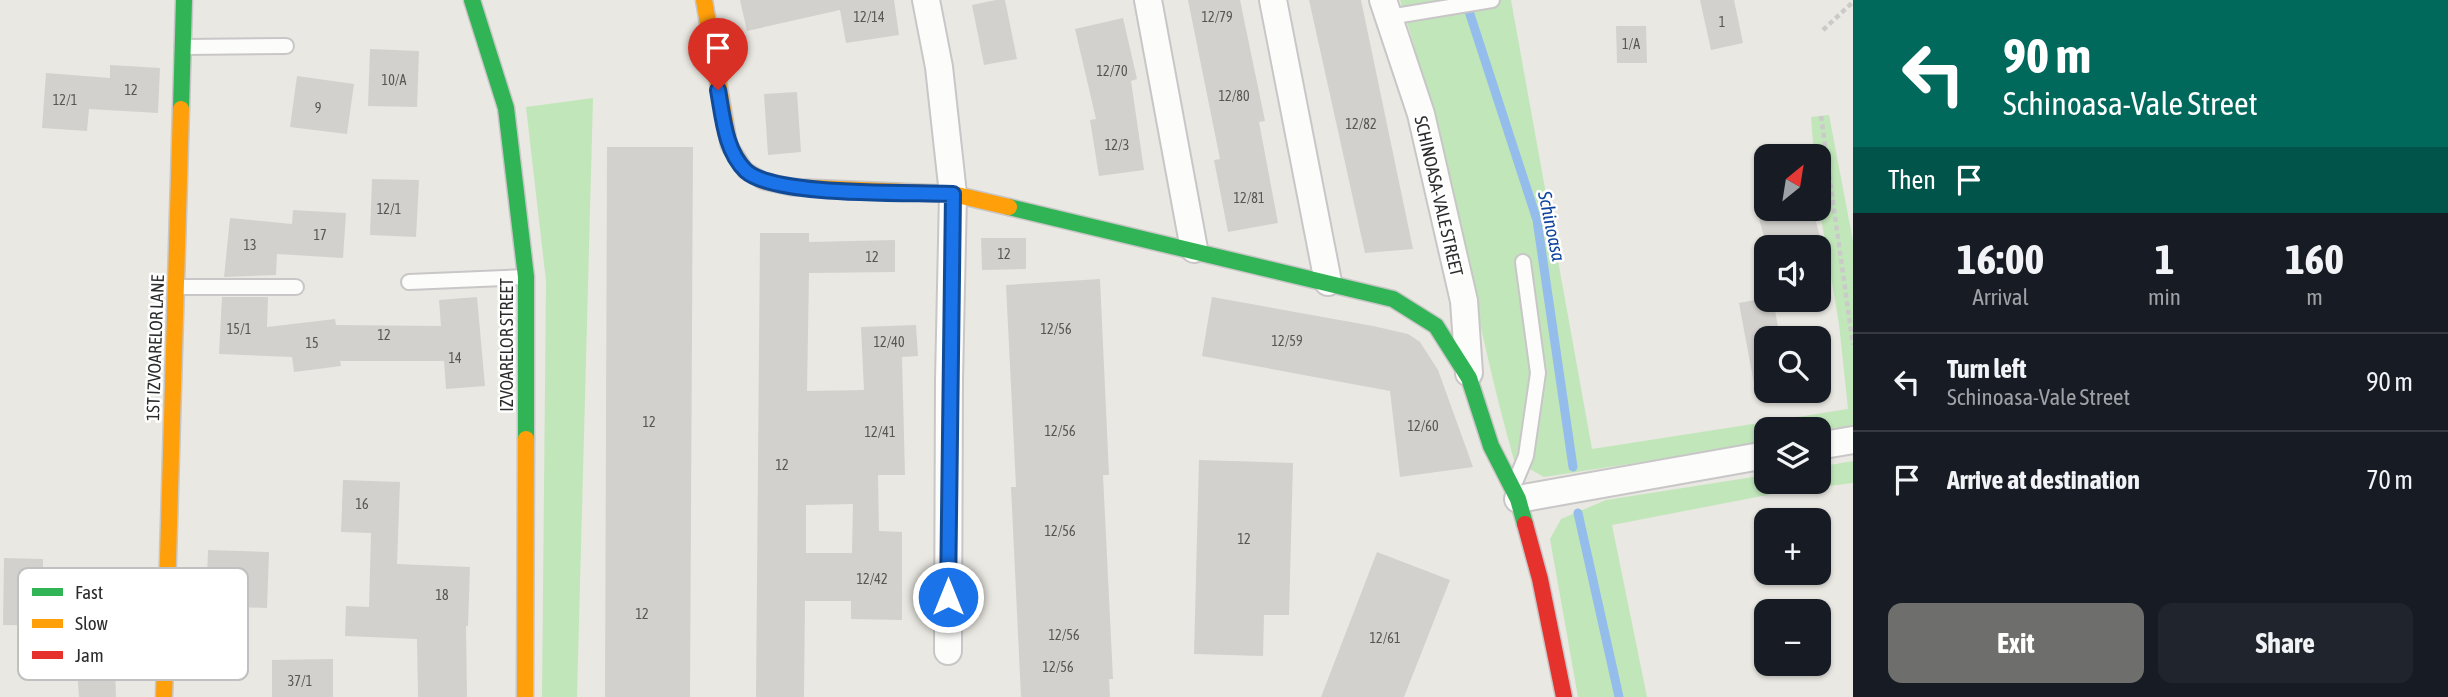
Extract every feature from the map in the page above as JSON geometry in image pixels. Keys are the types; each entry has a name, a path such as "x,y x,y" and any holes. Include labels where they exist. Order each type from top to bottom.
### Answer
{"street":[{"name":"1ST IZVOARELOR LANE","path":"168,568 184,0"},
{"name":"IZVOARELOR STREET","path":"472,0 506,108 526,277 525,697"},
{"name":"SCHINOASA-VALE STREET","path":"704,0 729,145 745,170 763,181 791,187 953,194 1195,249 1393,299 1436,326 1469,378"},
{"path":"926,0 939,67 953,194 948,380 948,652"},
{"path":"1148,0 1195,249"},
{"path":"1273,0 1328,282"},
{"name":"SCHINOASA-VALE STREET","path":"1386,9 1421,114 1461,289 1469,378 1491,446 1515,493 1540,579 1564,697"},
{"path":"1831,444 1853,440"},
{"path":"1515,493 1754,458"}],"lane":[{"name":"SCHINOASA-VALE STREET","path":"1386,9 1447,8 1490,0"},
{"path":"183,47 286,46"},
{"path":"1515,493 1526,456 1538,373 1522,262"},
{"path":"409,282 526,277"},
{"path":"176,287 296,287"}],"path":[{"path":"1823,30 1853,2"},
{"path":"1821,116 1853,345"}],"green space":[{"path":"1400,0 1511,0 1592,449 1754,424 1754,445 1544,477 1514,460 1417,57"},
{"path":"593,98 577,697 542,697 546,281 526,107"},
{"path":"1829,115 1853,241 1853,428 1831,432 1831,417 1797,417 1848,409 1831,277 1831,235 1824,235 1822,221 1831,221 1831,144 1813,144 1811,117"},
{"path":"1853,461 1853,483 1831,486 1831,465"},
{"path":"1754,477 1754,494 1772,494 1612,525 1647,697 1578,697 1550,539 1561,519 1606,500"}],"building":[{"path":"740,0 894,0 899,35 846,43 840,10 747,31"},
{"path":"1005,0 1017,59 984,65 972,5"},
{"path":"1188,0 1240,0 1265,121 1259,122 1278,223 1228,232 1214,160 1220,159"},
{"path":"1309,0 1361,0 1413,249 1365,253"},
{"path":"1700,0 1734,0 1743,43 1711,50"},
{"path":"1123,18 1137,79 1131,81 1144,170 1099,176 1090,120 1096,119 1075,29"},
{"path":"1616,26 1646,26 1647,63 1617,63"},
{"path":"370,49 419,51 417,107 368,106"},
{"path":"110,65 160,68 158,113 89,109 87,131 42,128 46,73 110,78"},
{"path":"297,76 354,84 347,134 290,127"},
{"path":"797,92 801,152 768,155 764,94"},
{"path":"607,147 693,147 690,697 605,697"},
{"path":"372,179 419,180 416,237 370,235"},
{"path":"293,210 346,213 343,258 277,254 276,275 224,277 230,218 292,224"},
{"path":"1760,221 1816,221 1820,235 1764,235"},
{"path":"760,233 809,233 809,242 895,240 895,272 809,273 807,391 864,390 861,327 916,325 918,356 902,357 905,475 878,475 879,531 902,532 902,620 851,619 851,601 805,601 804,697 756,697","holes":["853,504 852,553 806,553 806,505"]},
{"path":"981,238 1026,238 1026,269 982,270"},
{"path":"1100,279 1109,475 1103,475 1113,679 1109,679 1110,697 1021,697 1011,487 1016,487 1006,285"},
{"path":"222,297 268,297 267,327 335,319 336,325 441,326 439,300 477,297 485,386 446,389 444,361 340,361 341,366 294,372 292,357 219,354"},
{"path":"1212,297 1408,334 1420,342 1438,370 1473,467 1400,477 1390,391 1202,356"},
{"path":"1754,300 1754,312 1775,312 1778,326 1754,326 1754,384 1739,303"},
{"path":"1199,460 1293,463 1289,615 1264,615 1263,656 1194,654"},
{"path":"343,480 400,482 397,564 470,567 466,626 467,697 418,697 417,639 345,636 346,606 369,607 371,533 341,532"},
{"path":"208,550 269,552 267,608 248,607 248,568 207,568"},
{"path":"1377,552 1450,580 1404,697 1321,697"},
{"path":"4,558 43,559 43,568 18,568 18,625 3,625"},
{"path":"333,659 333,697 272,697 272,660"},
{"path":"78,680 115,680 116,697 79,697"}],"waterway":[{"name":"Schinoasa","path":"1466,2 1537,220 1573,467"},
{"name":"Schinoasa","path":"1578,513 1619,697"}],"traffic: fast":[{"path":"181,109 184,0"},
{"path":"472,0 506,108 526,277 526,439"},
{"path":"1009,207 1393,299 1436,326 1469,378 1491,446 1518,499 1525,524"}],"traffic: slow":[{"path":"704,0 729,145 745,170 763,181 791,187 953,194 1009,207"},
{"path":"168,568 181,109"},
{"path":"525,697 526,439"},
{"path":"164,680 164,697"}],"traffic: jam":[{"path":"1525,524 1540,579 1564,697"}],"route":[{"path":"718,90 729,145 745,170 763,181 791,187 953,194 948,380 948,597"}]}
